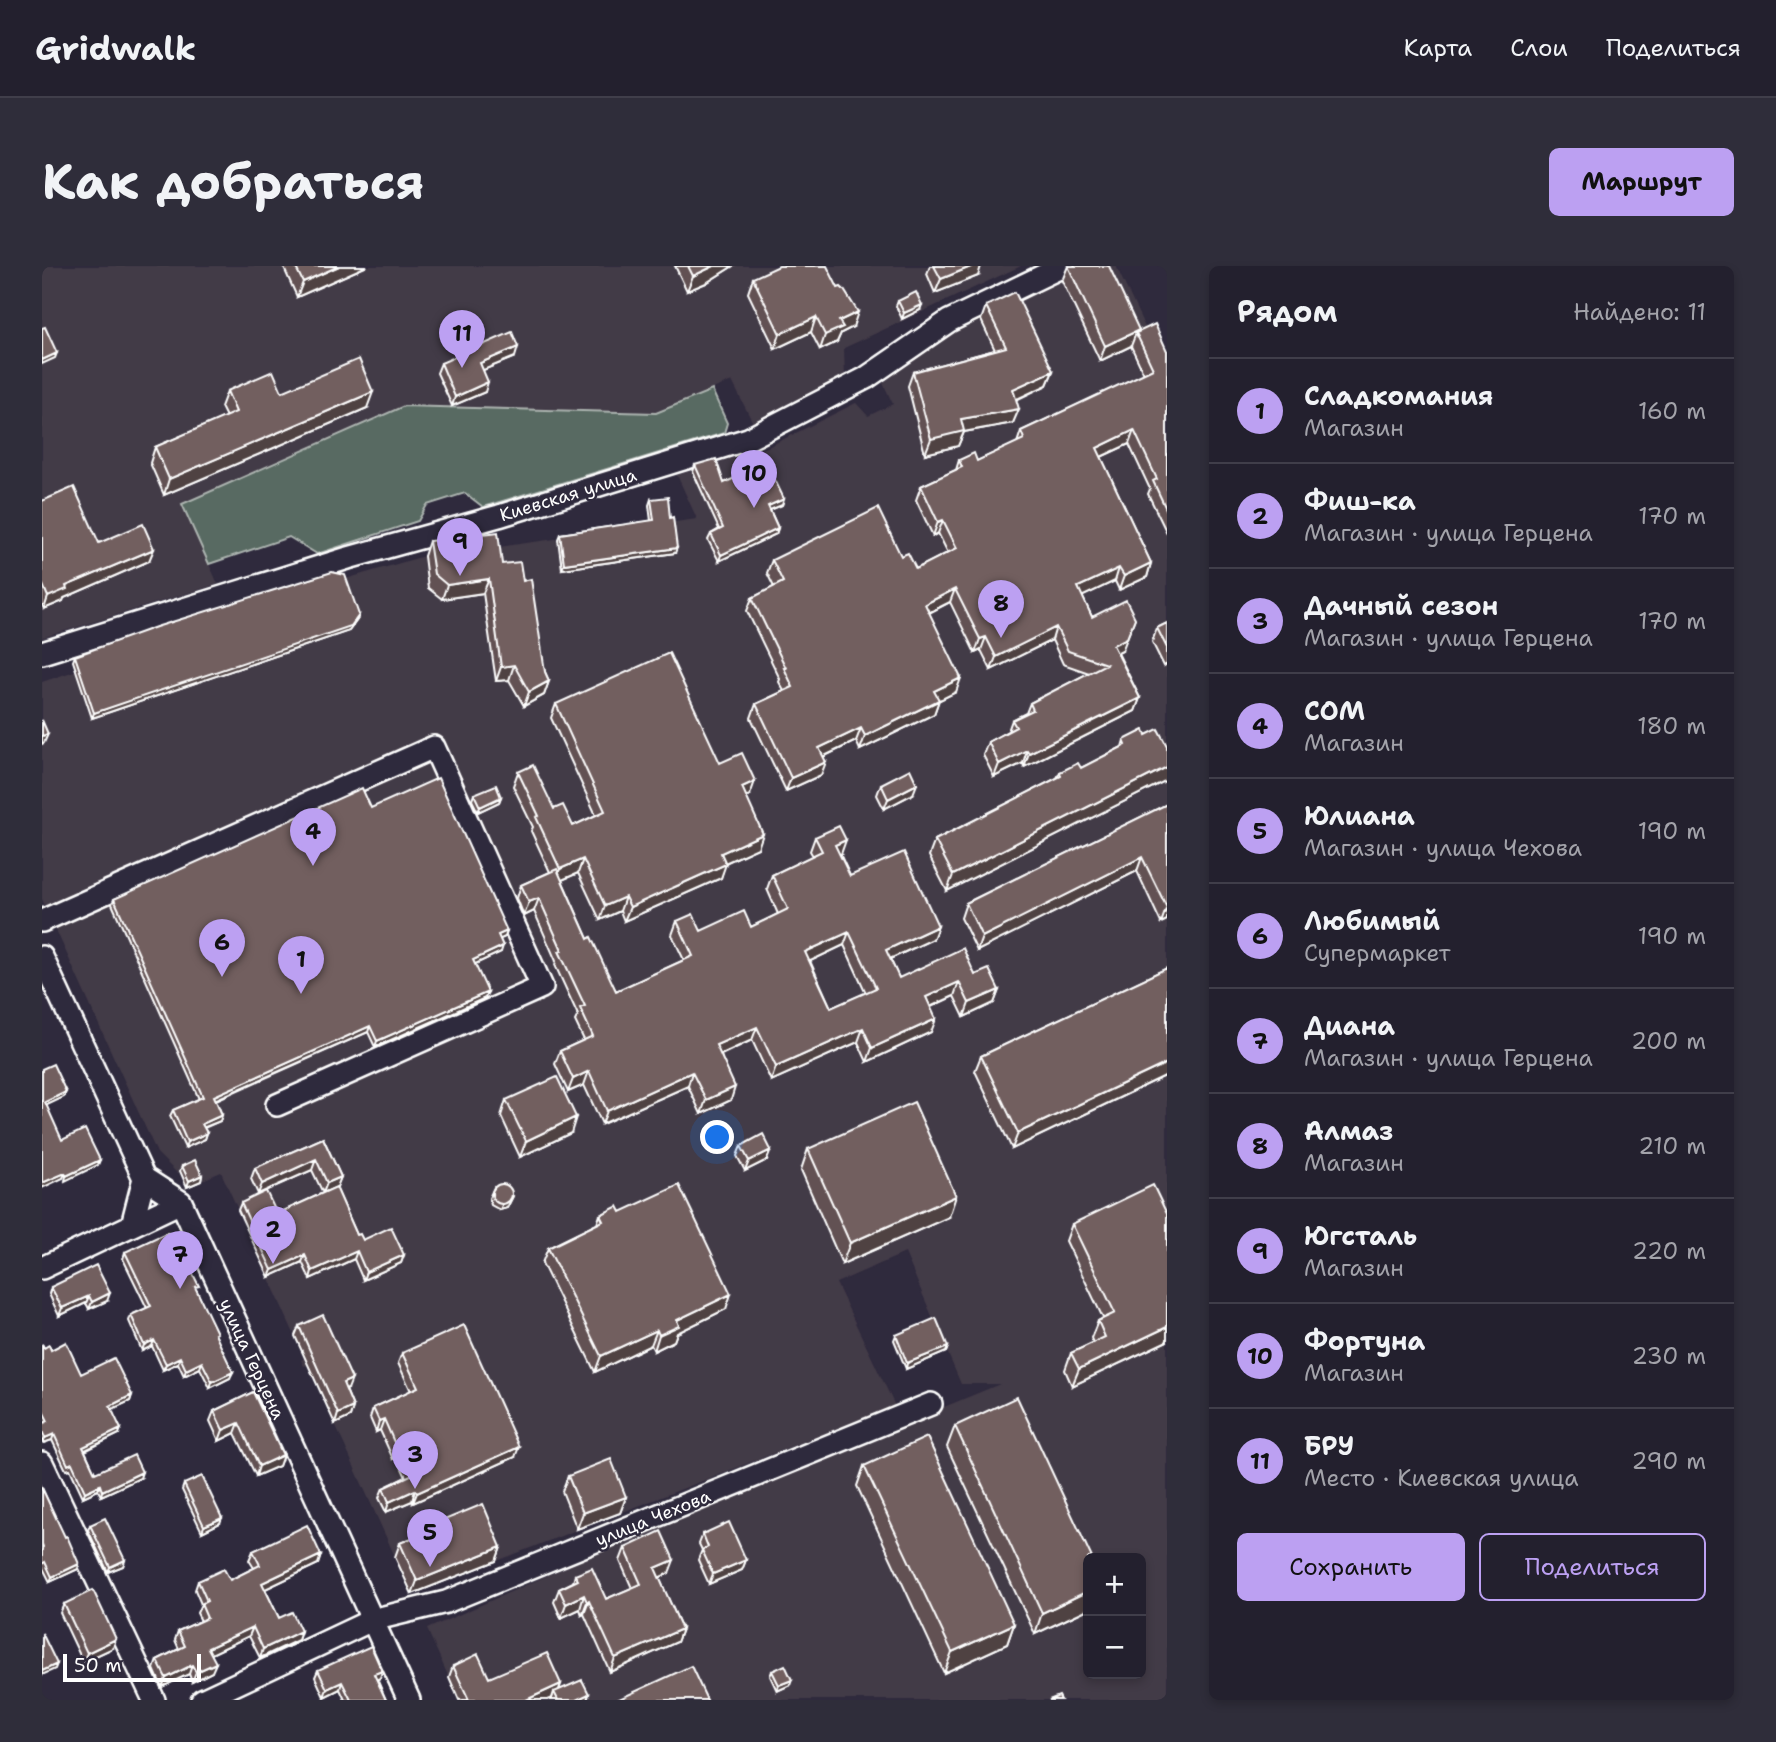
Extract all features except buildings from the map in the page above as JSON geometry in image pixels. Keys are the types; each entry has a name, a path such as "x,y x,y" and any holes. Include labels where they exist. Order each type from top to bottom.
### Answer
{"street":[{"name":"Киевская улица","path":"42,653 348,558 499,516 748,439 866,378 948,321 1063,266"},
{"path":"42,921 434,747 542,987 277,1105"},
{"path":"42,957 144,1178 181,1202"},
{"path":"132,1226 144,1178"},
{"path":"42,1268 181,1202"},
{"name":"улица Герцена","path":"181,1202 409,1700"},
{"name":"улица Чехова","path":"202,1700 372,1620 446,1602 931,1404"},
{"path":"42,1463 153,1700"}],"shaded area":[{"path":"42,266 1021,266 844,348 845,379 753,423 732,381 656,413 404,406 182,504 218,584 42,638"},
{"path":"1089,266 1116,266 1167,374 1167,1700 459,1700 427,1629 715,1501 1000,1384 961,1384 905,1253 836,1283 895,1406 412,1594 308,1365 304,1366 301,1360 305,1358 221,1172 187,1187 180,1172 177,1173 157,1153 42,899 42,682 349,578 424,556 697,519 677,475 768,447 856,403 868,416 893,404 883,383 930,345 980,317"}],"green space":[{"path":"712,390 727,423 724,433 483,507 465,493 427,505 418,521 317,554 289,537 209,564 182,504 404,406 656,413"}],"place":[{"name":"БРУ","path":"462,368"},
{"name":"Фортуна","path":"754,508"},
{"name":"Югсталь","path":"460,576"},
{"name":"Алмаз","path":"1001,638"},
{"name":"СОМ","path":"313,866"},
{"name":"Любимый","path":"222,977"},
{"name":"Сладкомания","path":"301,994"},
{"name":"Фиш-ка","path":"273,1264"},
{"name":"Диана","path":"180,1289"},
{"name":"Дачный сезон","path":"415,1489"},
{"name":"Юлиана","path":"430,1567"}]}
